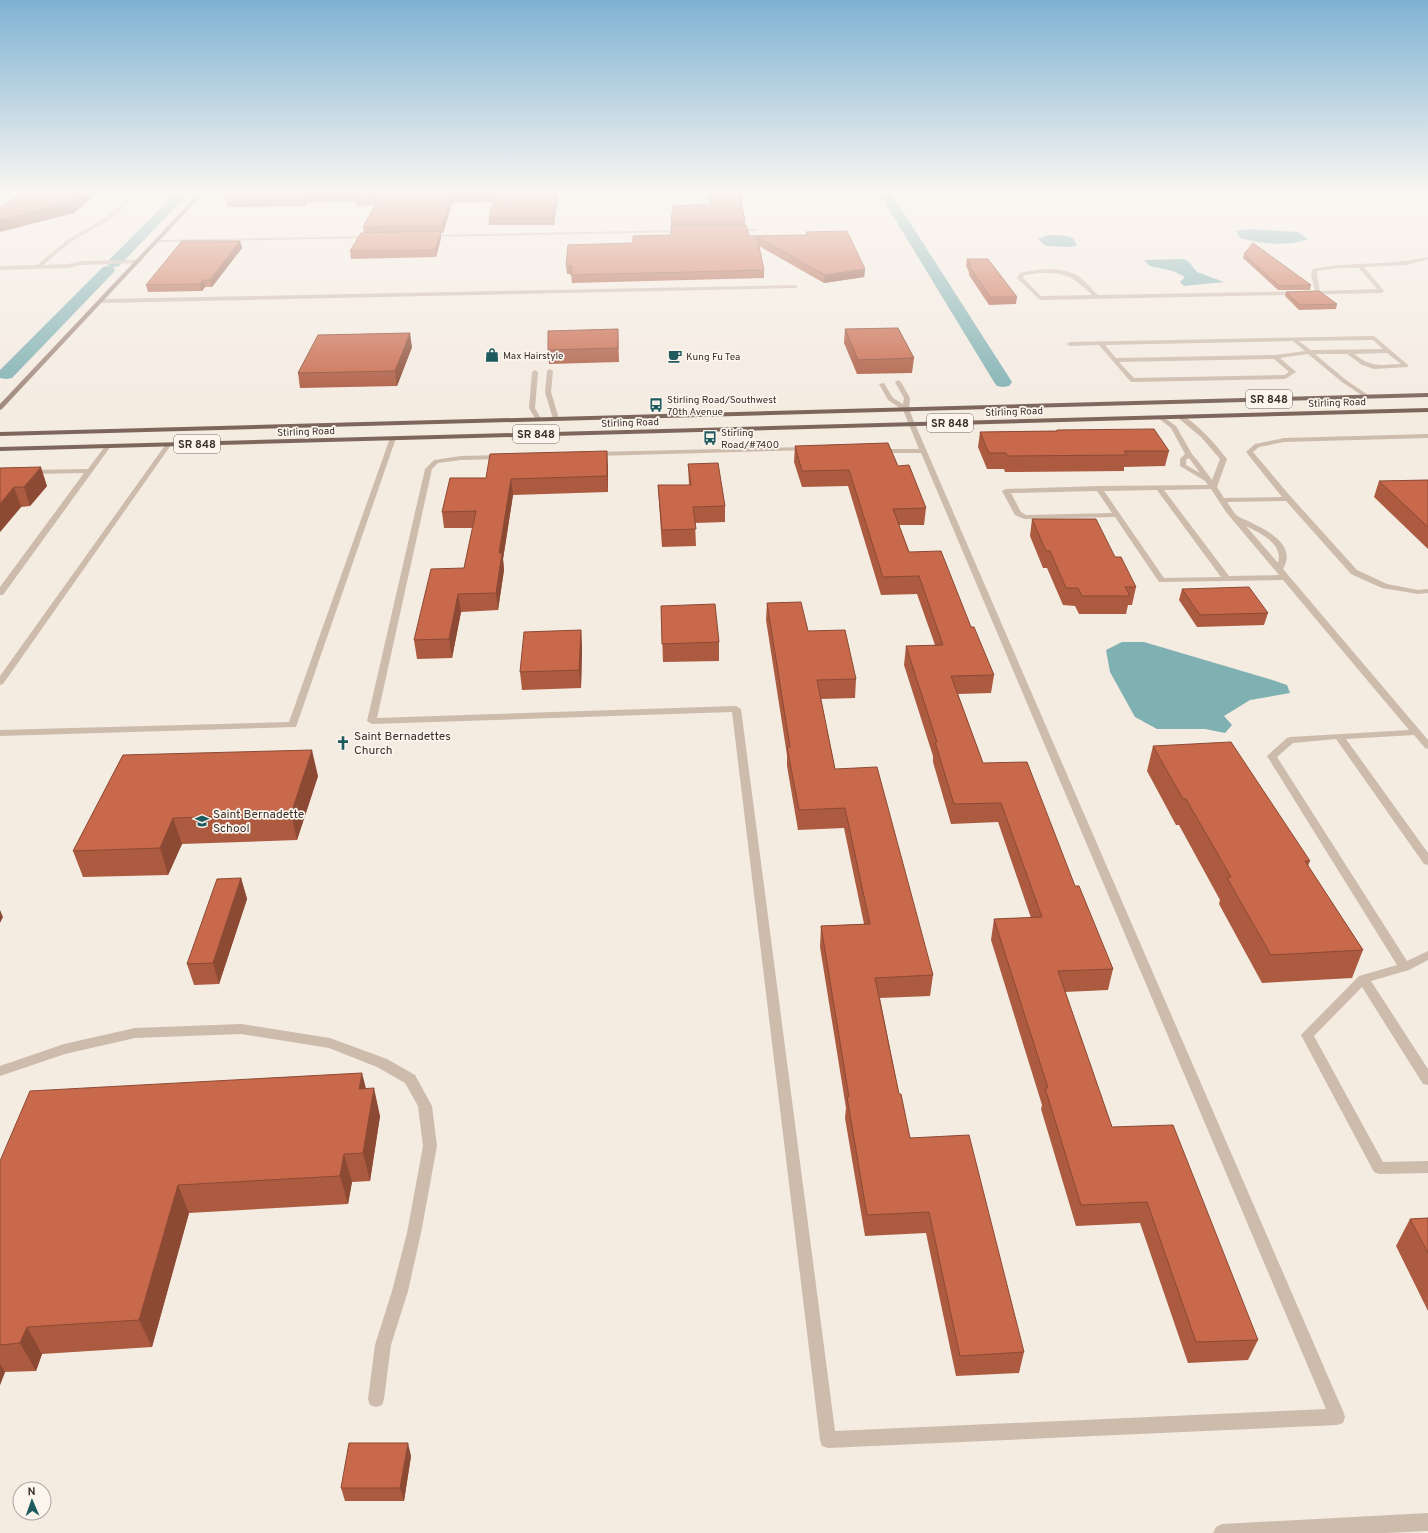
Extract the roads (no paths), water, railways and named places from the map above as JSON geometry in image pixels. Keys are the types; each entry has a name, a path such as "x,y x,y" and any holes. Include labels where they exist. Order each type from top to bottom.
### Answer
{"main road":[{"name":"Stirling Road","path":"0,434 1428,395"},
{"name":"Stirling Road","path":"0,449 1428,410"},
{"path":"393,438 399,423"}],"street":[{"path":"0,268 75,265"},
{"path":"0,408 135,265"},
{"path":"1318,292 1314,275 1315,270 1339,266 1382,265"},
{"path":"68,266 75,268 133,267"},
{"path":"1097,298 1075,277 1066,273 1030,273 1022,274 1020,278 1040,298 1097,298 1381,291 1360,266"},
{"path":"102,301 795,287"},
{"path":"1294,338 1344,381 1366,396"},
{"path":"1070,344 1294,338 1374,338 1406,366 1374,367 1364,364 1348,352"},
{"path":"1101,344 1132,380 1285,377 1293,372 1275,357"},
{"path":"1115,360 1275,357 1309,352 1389,351"},
{"path":"535,372 532,408 538,419"},
{"path":"550,372 548,392 556,419"},
{"path":"516,456 461,458 436,461 429,469 372,720 736,709 828,1440 1337,1417 912,424 906,409 907,398 898,382"},
{"path":"882,384 890,399 906,409"},
{"path":"1178,416 1192,425 1212,444 1224,459 1213,487"},
{"path":"1160,417 1174,427 1188,455 1196,462 1236,518 1428,746"},
{"path":"1428,436 1284,440 1257,445 1249,452 1288,500 1354,572 1385,586 1418,592 1428,591"},
{"path":"0,733 293,725 393,438"},
{"path":"0,682 168,445"},
{"path":"0,593 108,446"},
{"path":"587,455 818,448"},
{"path":"870,450 924,452"},
{"path":"1188,455 1183,459 1182,465 1185,468 1208,479"},
{"path":"22,473 90,471"},
{"path":"1116,516 1024,517 1018,513 1006,491 1098,488 1213,487"},
{"path":"1098,488 1116,516 1162,580 1286,577"},
{"path":"1159,488 1227,579"},
{"path":"1222,500 1288,500"},
{"path":"1236,518 1263,532 1276,541 1283,552 1284,559 1278,568"},
{"path":"1404,967 1272,756 1290,740 1417,732"},
{"path":"1339,736 1428,861"},
{"path":"1428,955 1404,967 1363,979 1307,1035 1379,1168 1428,1167"},
{"path":"1363,979 1428,1080"},
{"path":"0,1071 64,1049 135,1033 241,1029 330,1043 382,1063 410,1079 425,1106 430,1146 414,1233 400,1291 383,1345 376,1399"},
{"path":"1222,1533 1428,1522"}],"water":[{"path":"1149,265 1191,265 1197,272 1224,282 1184,286 1180,282 1185,277 1173,271"},
{"path":"1122,642 1144,642 1269,679 1287,685 1290,693 1250,700 1224,716 1232,725 1225,733 1205,729 1157,729 1135,717 1110,672 1106,650"}],"waterway":[{"path":"930,265 1003,382"},
{"path":"6,374 108,270"}],"place":[{"name":"Max Hairstyle","path":"492,355"},
{"name":"Kung Fu Tea","path":"675,356"},
{"name":"Stirling Road/Southwest 70th Avenue","path":"656,405"},
{"name":"Stirling Road/#7400","path":"710,438"},
{"name":"Saint Bernadettes Church","path":"343,743"},
{"name":"Saint Bernadette School","path":"202,821"}]}
